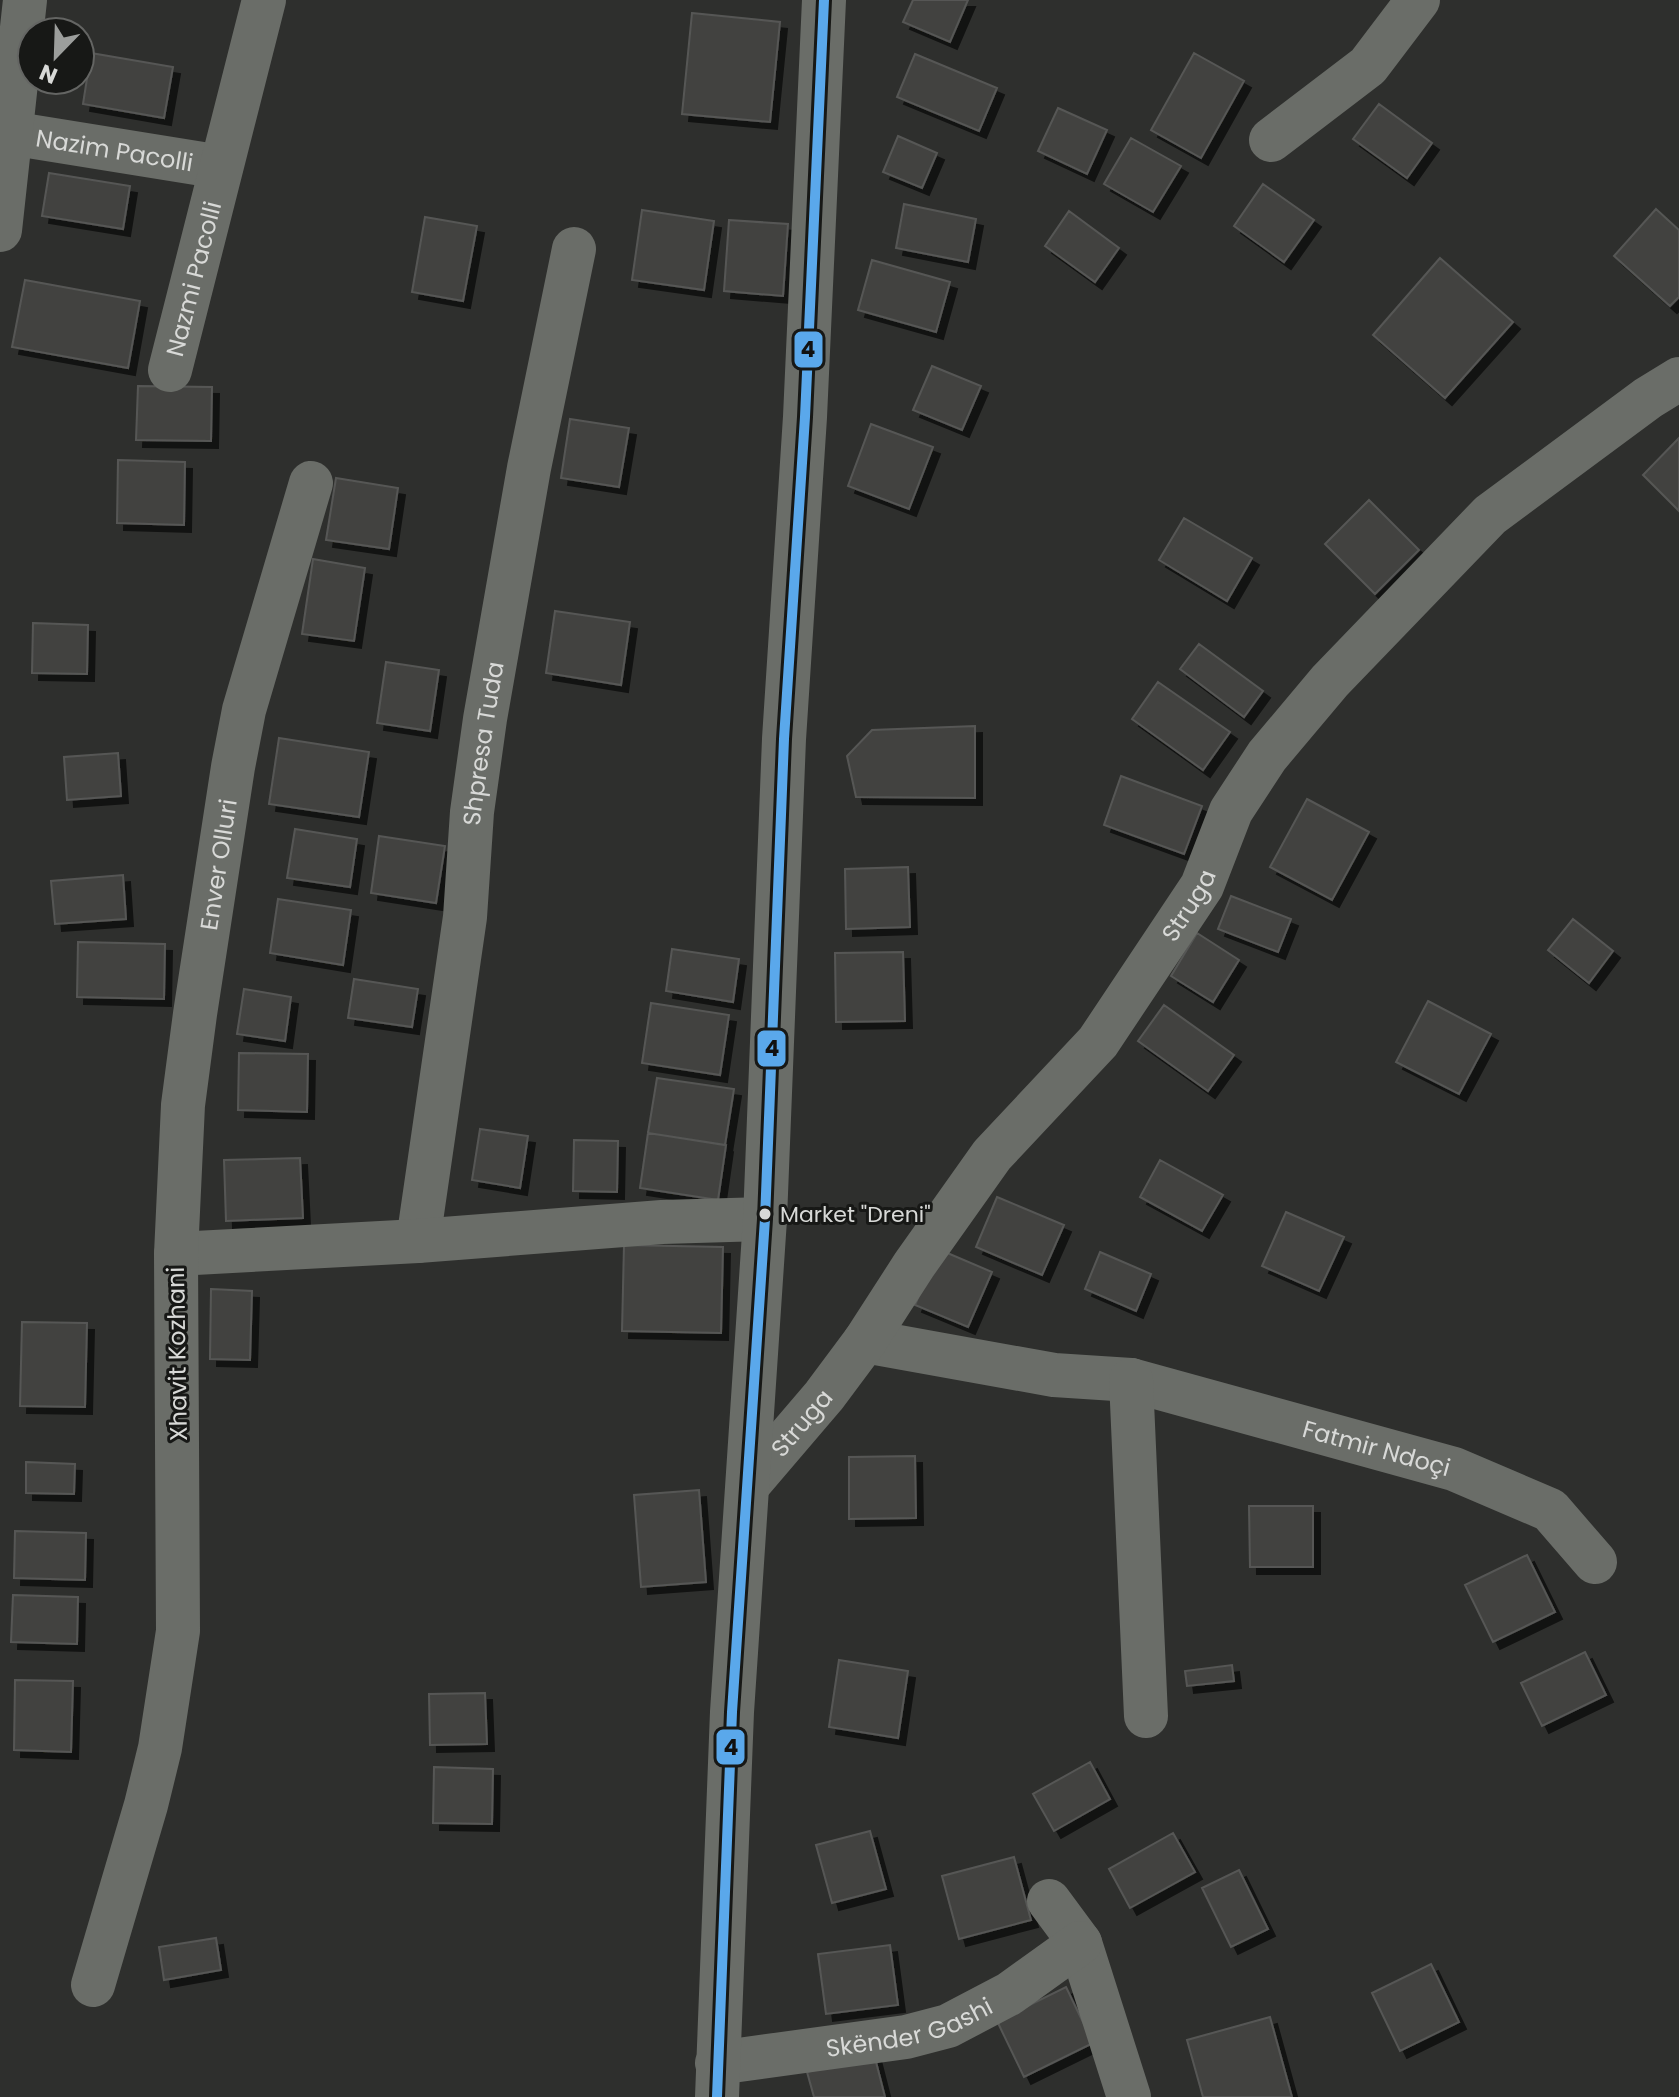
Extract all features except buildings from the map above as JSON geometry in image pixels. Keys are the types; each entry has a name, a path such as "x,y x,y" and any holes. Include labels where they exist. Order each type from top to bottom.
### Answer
{"street":[{"name":"Nazim Pacolli","path":"0,230 25,0"},
{"name":"Nazmi Pacolli","path":"170,370 264,0"},
{"path":"717,2080 732,1712 765,1219 784,739 805,417 824,0"},
{"path":"1271,140 1368,66 1418,0"},
{"name":"Nazim Pacolli","path":"10,133 221,167"},
{"name":"Shpresa Tuda","path":"418,1241 465,917 472,812 485,719 529,468 574,249"},
{"name":"Struga","path":"748,1485 824,1396 865,1341 992,1155 1098,1042 1202,886 1238,800 1267,756 1330,681 1490,515 1648,398 1679,379"},
{"name":"Enver Olluri","path":"176,1254 183,1105 233,767 244,710 311,483"},
{"name":"Xhavit Kozhani","path":"93,1985 160,1748 178,1631 176,1254 418,1241 662,1222 765,1219"},
{"name":"Fatmir Ndoçi","path":"865,1341 1054,1375 1131,1380 1454,1469 1550,1510 1595,1562"},
{"path":"1131,1380 1146,1716"},
{"path":"1049,1901 1080,1943 1129,2097"},
{"name":"Skënder Gashi","path":"717,2080 948,2026 1009,1994 1080,1943"}],"transit line":[{"name":"4","path":"717,2097 732,1712 765,1219 784,739 805,417 824,0"}],"place":[{"name":"Market \"Dreni\"","path":"765,1214"}]}
